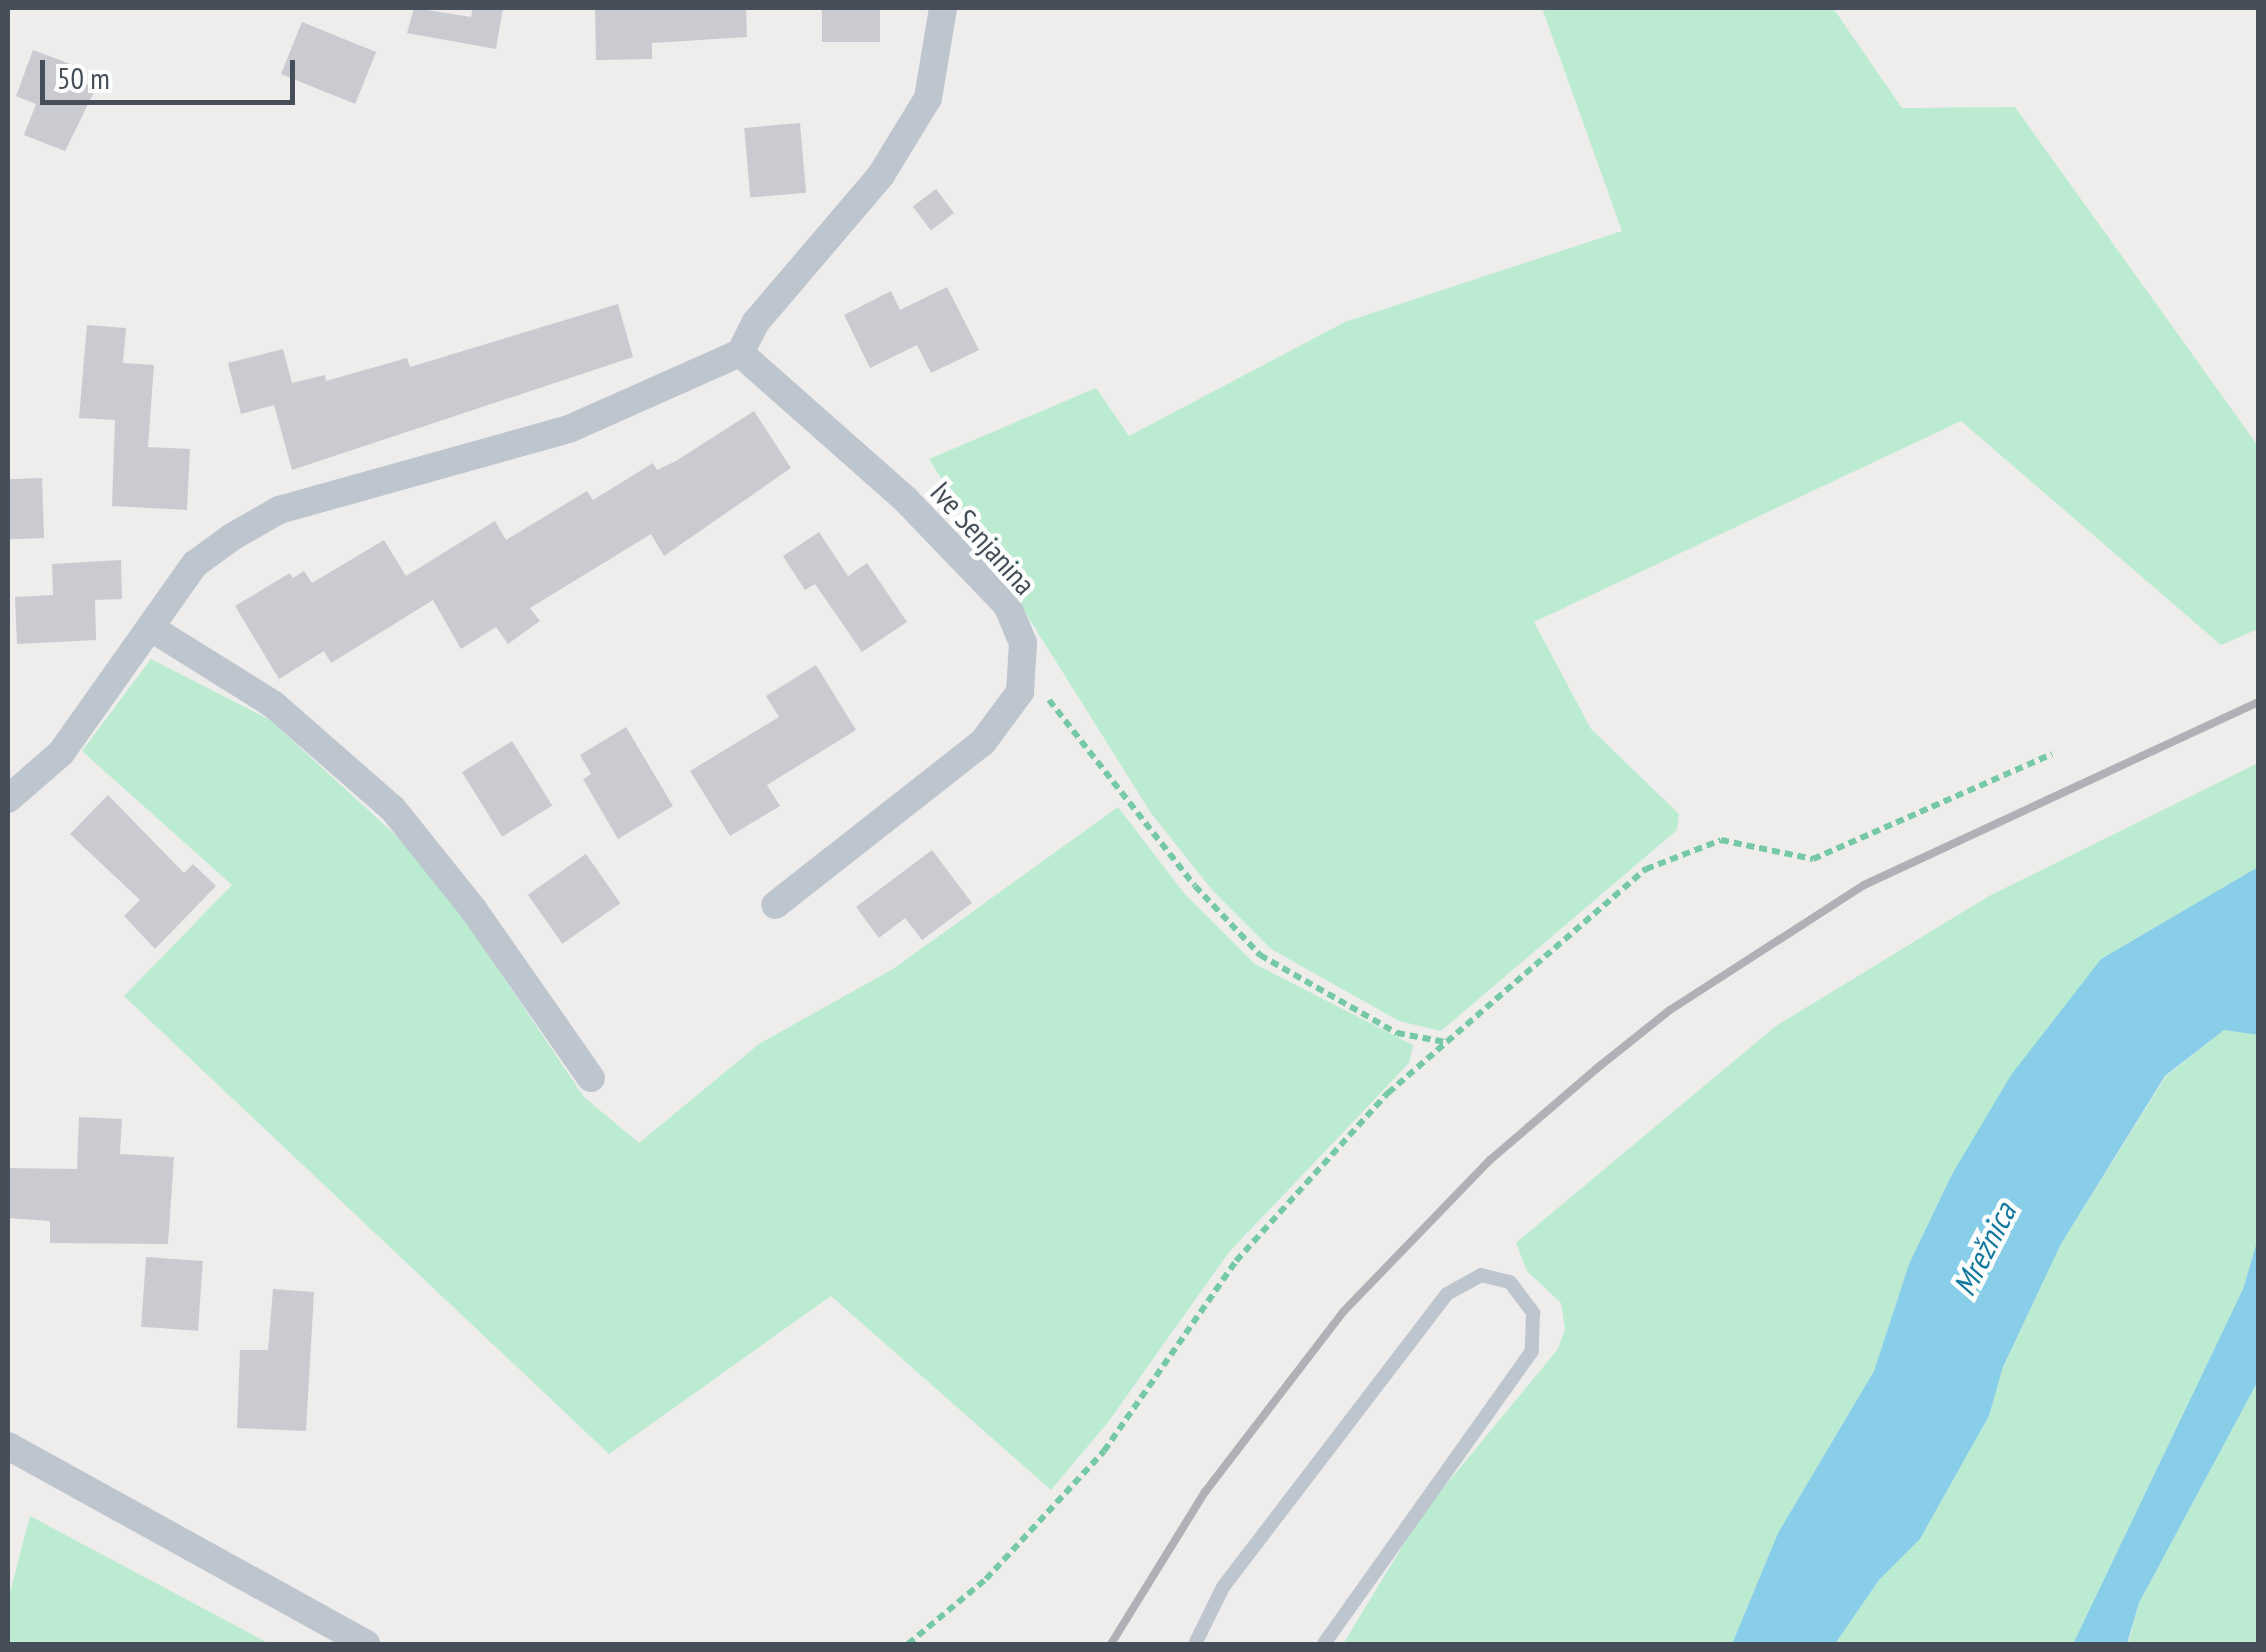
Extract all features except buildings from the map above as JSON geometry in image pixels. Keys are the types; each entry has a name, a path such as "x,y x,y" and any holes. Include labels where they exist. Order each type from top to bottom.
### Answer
{"street":[{"path":"8,799 61,753 195,564 279,510 569,430 740,353 756,322 881,175 928,98 943,8"},
{"name":"Ive Senjanina","path":"740,353 906,500 1007,606 1023,643 1022,668"},
{"path":"151,628 274,704 393,809 473,909 591,1078"},
{"path":"775,904 983,742 1020,692 1022,668"},
{"path":"8,1446 366,1644"}],"lane":[{"path":"1195,1644 1223,1587 1447,1294 1481,1275 1510,1282 1533,1313 1532,1350 1324,1644"}],"path":[{"path":"1022,668 1195,886 1260,955 1397,1033 1446,1042"},
{"path":"908,1644 986,1579 1104,1450 1236,1261 1388,1092 1646,869 1721,840 1813,859 2052,754"}],"green space":[{"path":"1542,8 1833,8 1902,108 2015,107 2258,446 2258,629 2221,645 1961,421 1534,622 1591,729 1679,814 1677,830 1441,1031 1399,1021 1271,949 1213,891 1151,813 929,459 1096,388 1129,436 1345,322 1622,231"},
{"path":"151,659 270,720 427,864 584,1097 639,1143 759,1044 893,969 1118,807 1184,893 1255,964 1413,1045 1409,1063 1229,1252 1109,1421 1051,1490 831,1296 609,1454 124,996 232,885 82,751"},
{"path":"2258,763 2258,867 2101,959 1951,1176 1909,1264 1874,1371 1778,1533 1732,1644 1343,1644 1422,1514 1558,1349 1565,1329 1561,1303 1527,1271 1516,1243 1776,1026 1989,896"},
{"path":"2224,1030 2258,1035 2258,1238 2243,1289 2073,1644 1835,1644 1879,1580 1920,1539 1989,1416 2003,1367 2061,1244 2166,1076"},
{"path":"2258,1381 2258,1644 2128,1644 2139,1603"},
{"path":"30,1516 270,1644 8,1644 8,1600"}],"water":[{"name":"Mrežnica","path":"2258,867 2258,1035 2224,1030 2165,1076 2061,1244 2003,1367 1989,1416 1920,1539 1879,1580 1835,1644 1732,1644 1778,1533 1874,1371 1909,1264 1951,1176 2011,1075 2101,959"},
{"path":"2258,1238 2258,1381 2139,1603 2127,1644 2073,1644 2243,1289"}],"railway":[{"path":"1111,1644 1205,1492 1344,1311 1490,1160 1596,1069 1670,1010 1864,885 2258,702"}]}
